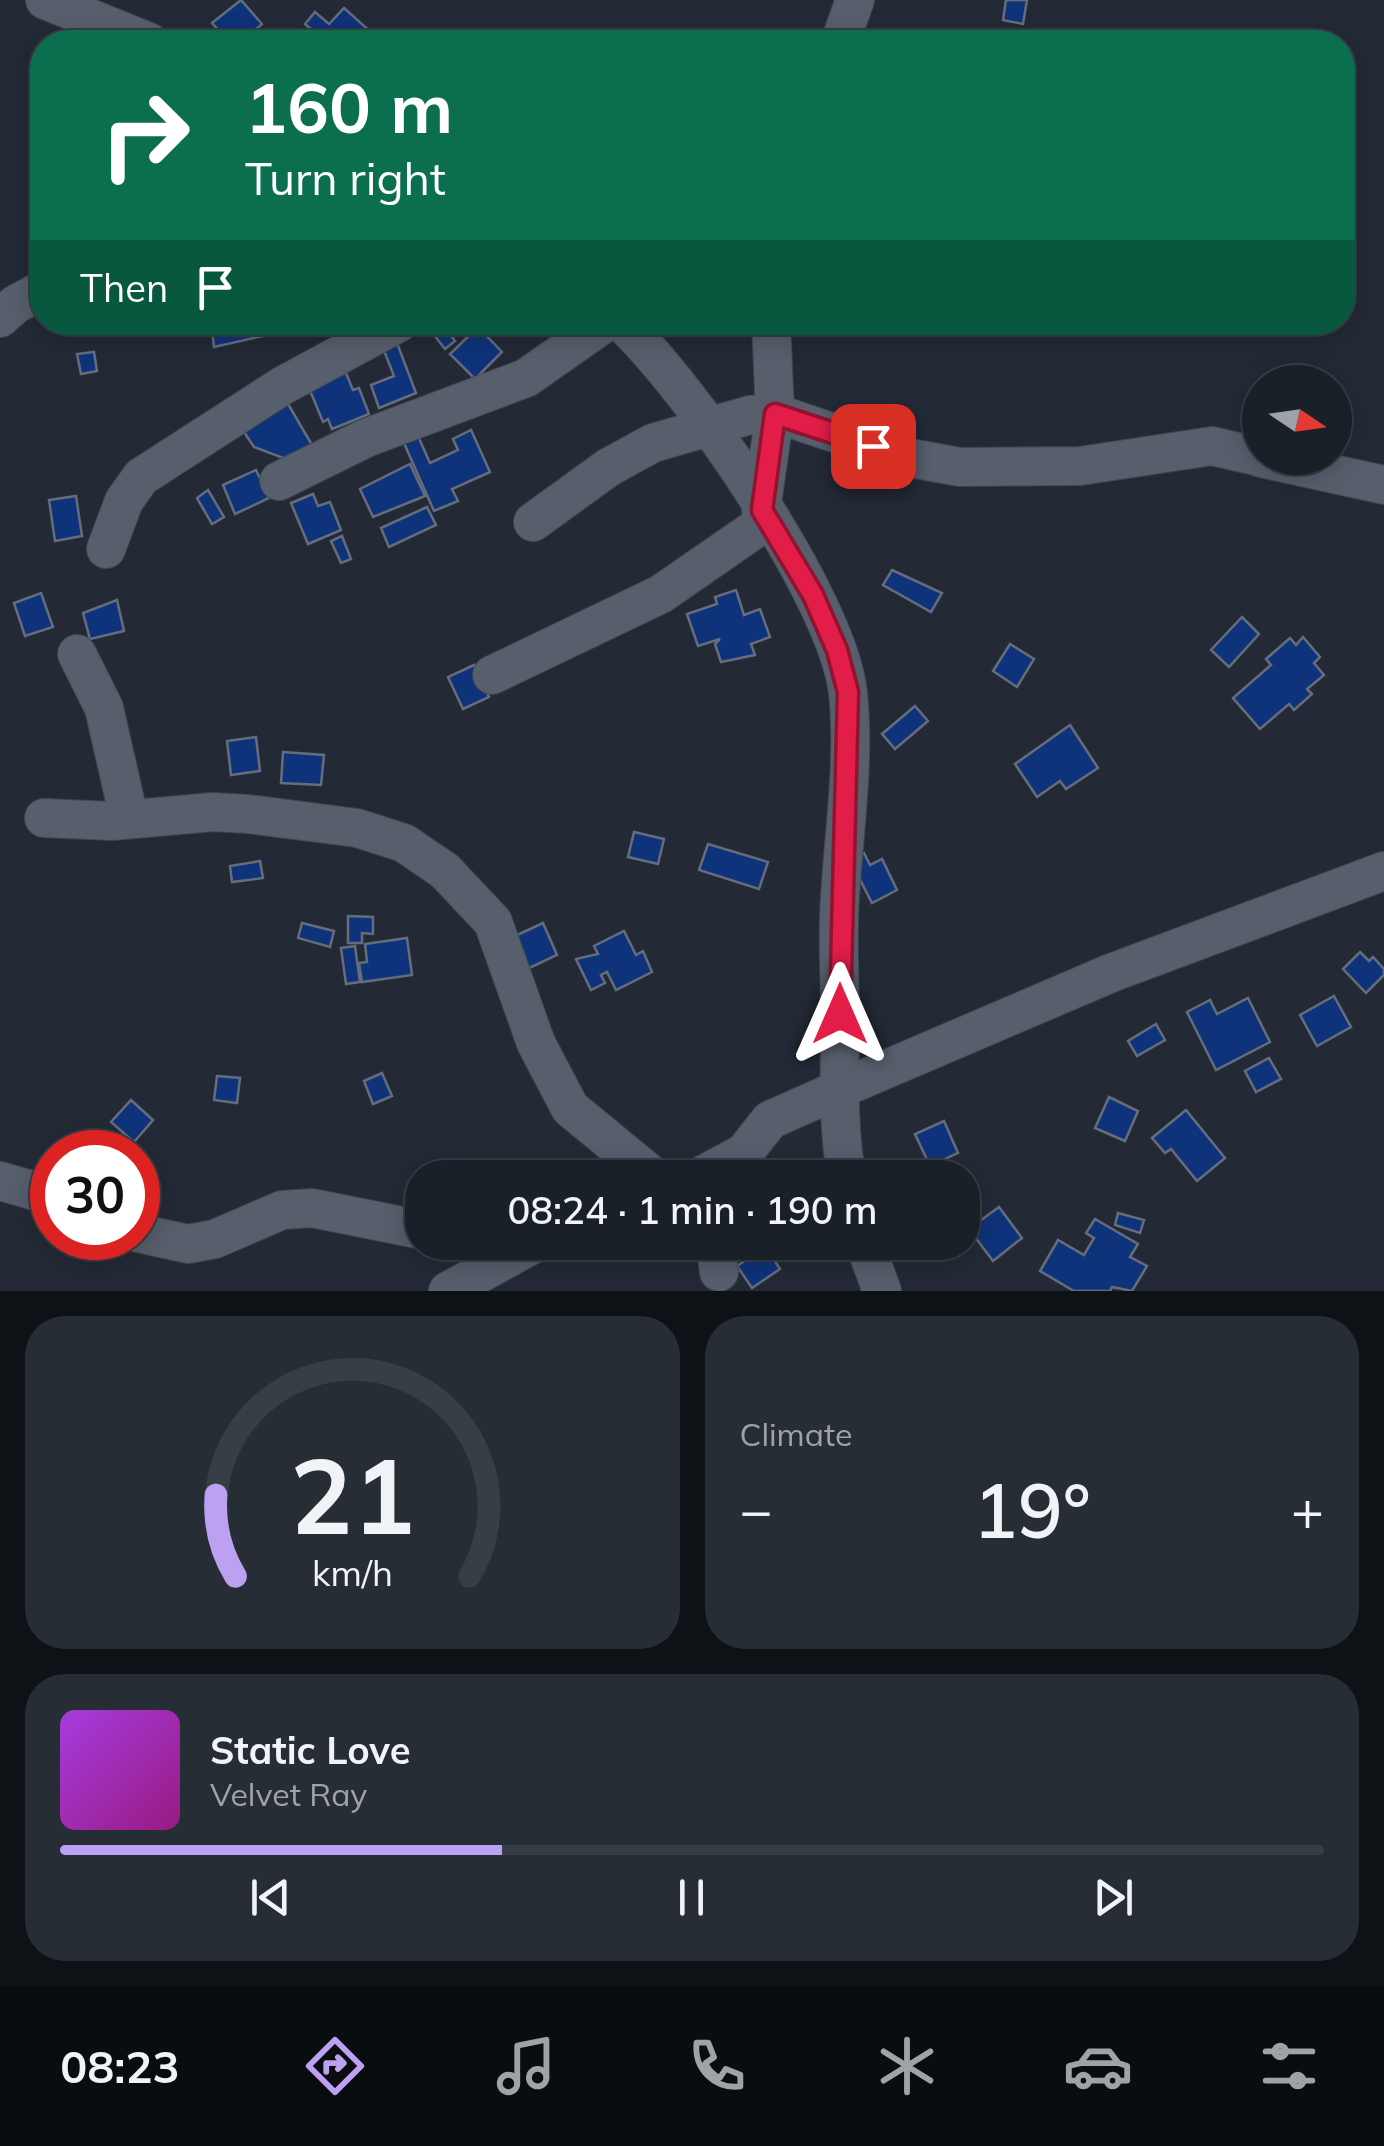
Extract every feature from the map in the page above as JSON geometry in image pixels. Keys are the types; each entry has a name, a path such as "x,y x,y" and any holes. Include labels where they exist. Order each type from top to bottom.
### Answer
{"street":[{"path":"45,0 121,30"},
{"path":"131,0 142,30"},
{"path":"844,30 855,0"},
{"path":"106,550 124,501 142,477 282,386 376,335"},
{"path":"280,481 366,438 526,378 587,335"},
{"path":"635,335 657,356 710,426 813,595 837,650 848,692 848,793 839,903 840,1089 846,1160"},
{"path":"492,675 661,594 765,515 775,414 772,335"},
{"path":"533,522 609,467 653,442 750,415 775,414 905,456 960,466 1080,466 1212,446 1242,453"},
{"path":"1340,475 1384,485"},
{"path":"77,654 104,708 129,818"},
{"path":"44,818 248,814 357,828 404,843 446,871 493,922 536,1043 570,1108 627,1160"},
{"path":"731,1160 744,1153 770,1120 840,1089 1112,973 1384,871"},
{"path":"4,1179 30,1188"},
{"path":"160,1238 188,1244 214,1239 282,1210 312,1208 405,1227"},
{"path":"448,1291 505,1260"},
{"path":"871,1260 882,1291"}],"building":[{"path":"241,0 262,24 255,30 218,30 212,23"},
{"path":"1006,0 1027,0 1023,24 1003,20"},
{"path":"344,8 369,30 312,30 305,24 315,12 329,24"},
{"path":"213,335 267,335 214,347"},
{"path":"434,335 451,335 455,341 445,349"},
{"path":"470,335 486,335 502,352 475,379 450,354"},
{"path":"397,343 416,393 379,408 371,385 394,376 383,348"},
{"path":"94,352 97,371 81,374 77,354"},
{"path":"346,373 353,390 359,388 369,414 332,429 328,419 323,422 309,388"},
{"path":"284,397 312,445 283,458 254,447 240,426"},
{"path":"471,430 490,472 452,489 458,501 434,511 404,443 418,436 430,463 458,450 453,439"},
{"path":"410,464 425,496 373,517 360,489"},
{"path":"256,470 269,498 235,514 223,485"},
{"path":"208,490 224,517 212,524 197,498"},
{"path":"313,494 318,506 330,502 341,530 308,544 291,503"},
{"path":"76,496 82,536 55,541 49,500"},
{"path":"427,507 436,525 389,547 381,528"},
{"path":"342,536 351,559 341,563 331,541"},
{"path":"892,570 942,593 931,612 883,585"},
{"path":"736,590 744,615 760,609 770,637 751,644 755,655 721,662 715,644 720,639 698,646 687,614 717,604 715,597"},
{"path":"41,593 53,627 25,636 14,603"},
{"path":"117,600 124,631 90,639 83,613"},
{"path":"1242,617 1259,634 1229,667 1211,650"},
{"path":"1303,637 1320,657 1314,663 1324,675 1307,689 1312,694 1294,710 1289,704 1260,729 1233,698 1271,665 1266,659 1290,638 1296,645"},
{"path":"1010,644 1034,659 1017,687 993,671"},
{"path":"474,665 489,697 463,709 448,677"},
{"path":"915,706 928,721 895,749 882,734"},
{"path":"1070,725 1098,768 1066,789 1060,781 1037,797 1015,764"},
{"path":"256,737 260,771 231,775 227,741"},
{"path":"283,752 324,755 321,785 281,783"},
{"path":"634,832 664,839 658,864 628,857"},
{"path":"708,844 768,862 759,889 699,870"},
{"path":"864,853 870,865 882,859 897,890 872,903 850,860"},
{"path":"260,861 263,878 232,882 230,866"},
{"path":"348,916 373,917 373,934 362,933 362,943 348,943"},
{"path":"302,923 334,931 330,947 298,938"},
{"path":"543,923 557,955 521,972 515,936"},
{"path":"624,931 636,955 643,951 652,972 616,990 607,972 601,975 605,983 591,990 576,959 598,954 594,946"},
{"path":"407,938 412,975 362,982 359,963 367,962 365,944"},
{"path":"355,946 360,982 346,984 341,948"},
{"path":"1360,952 1369,961 1373,957 1384,969 1384,975 1366,993 1343,969"},
{"path":"1334,996 1351,1027 1317,1046 1300,1015"},
{"path":"1248,998 1270,1042 1216,1070 1187,1012 1210,1000 1217,1014"},
{"path":"1156,1024 1165,1040 1137,1056 1128,1041"},
{"path":"1269,1058 1281,1079 1256,1092 1245,1071"},
{"path":"382,1073 392,1096 373,1104 364,1081"},
{"path":"217,1076 240,1078 237,1103 214,1100"},
{"path":"1109,1097 1138,1111 1125,1141 1095,1128"},
{"path":"131,1100 153,1120 144,1130 120,1130 111,1122"},
{"path":"1186,1110 1225,1158 1197,1181 1171,1149 1165,1153 1152,1138"},
{"path":"944,1121 958,1153 943,1160 927,1160 915,1134"},
{"path":"999,1207 1022,1238 993,1261 980,1244 980,1221"},
{"path":"1118,1213 1144,1220 1140,1233 1115,1225"},
{"path":"1095,1219 1138,1244 1130,1257 1147,1266 1132,1291 1112,1287 1110,1291 1074,1291 1040,1271 1058,1240 1084,1255 1094,1238 1086,1233"},
{"path":"746,1260 774,1260 780,1269 752,1288 737,1266"}],"route":[{"path":"840,1014 839,903 848,793 848,692 837,650 813,595 762,510 775,414 873,446"}]}
